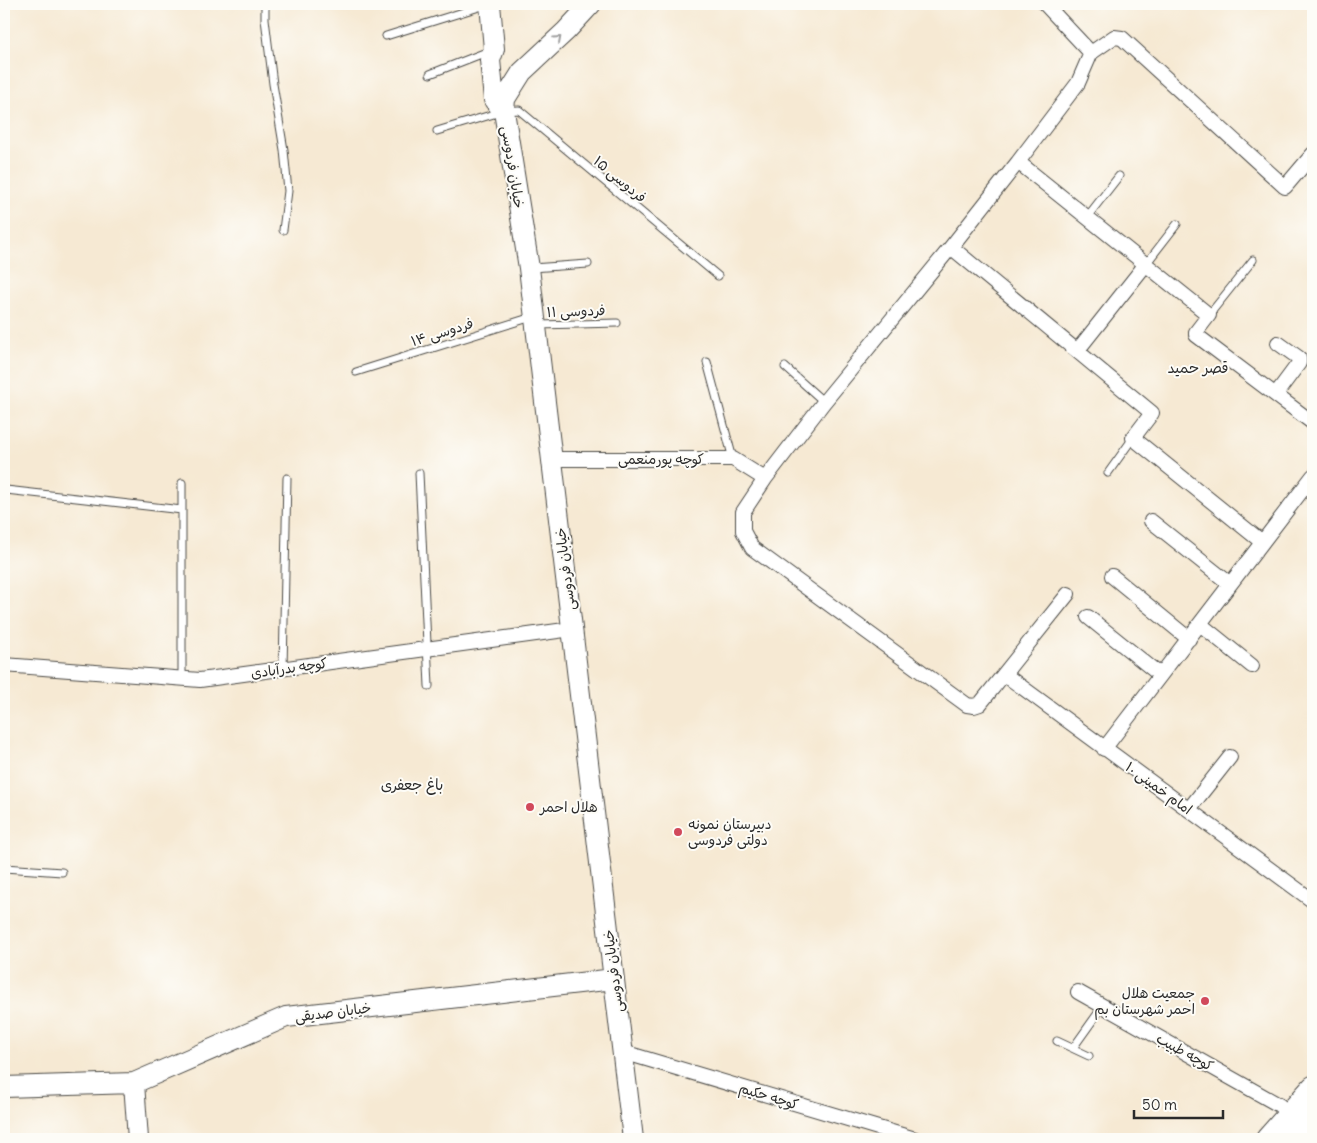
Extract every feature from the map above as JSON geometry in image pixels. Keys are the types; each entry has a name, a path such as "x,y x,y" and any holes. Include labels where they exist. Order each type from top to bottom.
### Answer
{"main road":[{"path":"1267,1139 1313,1087"},
{"path":"1291,1139 1313,1114"}],"street":[{"name":"خیابان فردوسی","path":"490,4 494,49 490,60 494,100 504,111 529,268 634,1139"},
{"path":"504,111 504,99 522,72 566,32 592,4"},
{"path":"1045,4 1091,52"},
{"path":"1068,594 980,704 974,706 967,705 752,548 743,531 743,512 765,479 824,402 1018,162 1078,82 1091,52 1114,38 1122,38 1285,188 1313,154"},
{"path":"494,49 500,59 501,68 510,72 522,72"},
{"path":"1018,162 1209,315 1196,332 1196,335 1276,394 1311,417"},
{"path":"951,247 1152,413 1133,438 1262,542"},
{"path":"1077,351 1146,264"},
{"path":"1276,394 1300,360 1278,343"},
{"name":"کوچه پورمنعمی","path":"552,459 733,459"},
{"path":"733,459 765,479"},
{"path":"1104,749 1313,476"},
{"path":"1151,521 1230,584"},
{"path":"1112,576 1188,639"},
{"path":"1088,617 1160,675"},
{"path":"1200,624 1252,666"},
{"name":"کوچه بدرآبادی","path":"4,665 200,680 572,629"},
{"name":"امام خمینی ۱۰","path":"1004,674 1313,901"},
{"path":"1189,809 1230,756"},
{"name":"خیابان صدیقی","path":"4,1087 134,1083 286,1017 614,979"},
{"name":"کوچه طبیب","path":"1078,992 1279,1105 1289,1114"},
{"name":"کوچه حکیم","path":"623,1052 915,1139"},
{"path":"134,1083 138,1139"}],"lane":[{"path":"265,4 265,19 288,191 282,230"},
{"path":"386,36 490,4"},
{"path":"430,74 494,49"},
{"name":"فردوسی ۱۵","path":"504,111 519,110 718,276"},
{"path":"437,131 504,111"},
{"path":"1087,217 1119,176"},
{"path":"1146,264 1177,224"},
{"path":"1209,315 1253,260"},
{"path":"529,268 588,264"},
{"name":"فردوسی ۱۱","path":"535,320 617,323"},
{"name":"فردوسی ۱۴","path":"356,372 535,320"},
{"path":"707,362 733,459"},
{"path":"785,367 824,402"},
{"path":"1108,472 1133,438"},
{"path":"419,473 429,686"},
{"path":"283,669 287,478"},
{"path":"182,483 182,679"},
{"path":"6,490 182,510"},
{"path":"4,868 62,872"},
{"path":"1073,1048 1103,1006"},
{"path":"1057,1040 1089,1056"}],"place":[{"name":"هلال احمر","path":"530,807"},
{"name":"دبیرستان نمونه دولتی فردوسی","path":"678,832"},
{"name":"جمعیت هلال احمر شهرستان بم","path":"1205,1001"}],"district":[{"name":"قصر حمید","path":"1198,367"},
{"name":"باغ جعفری","path":"412,784"}]}
